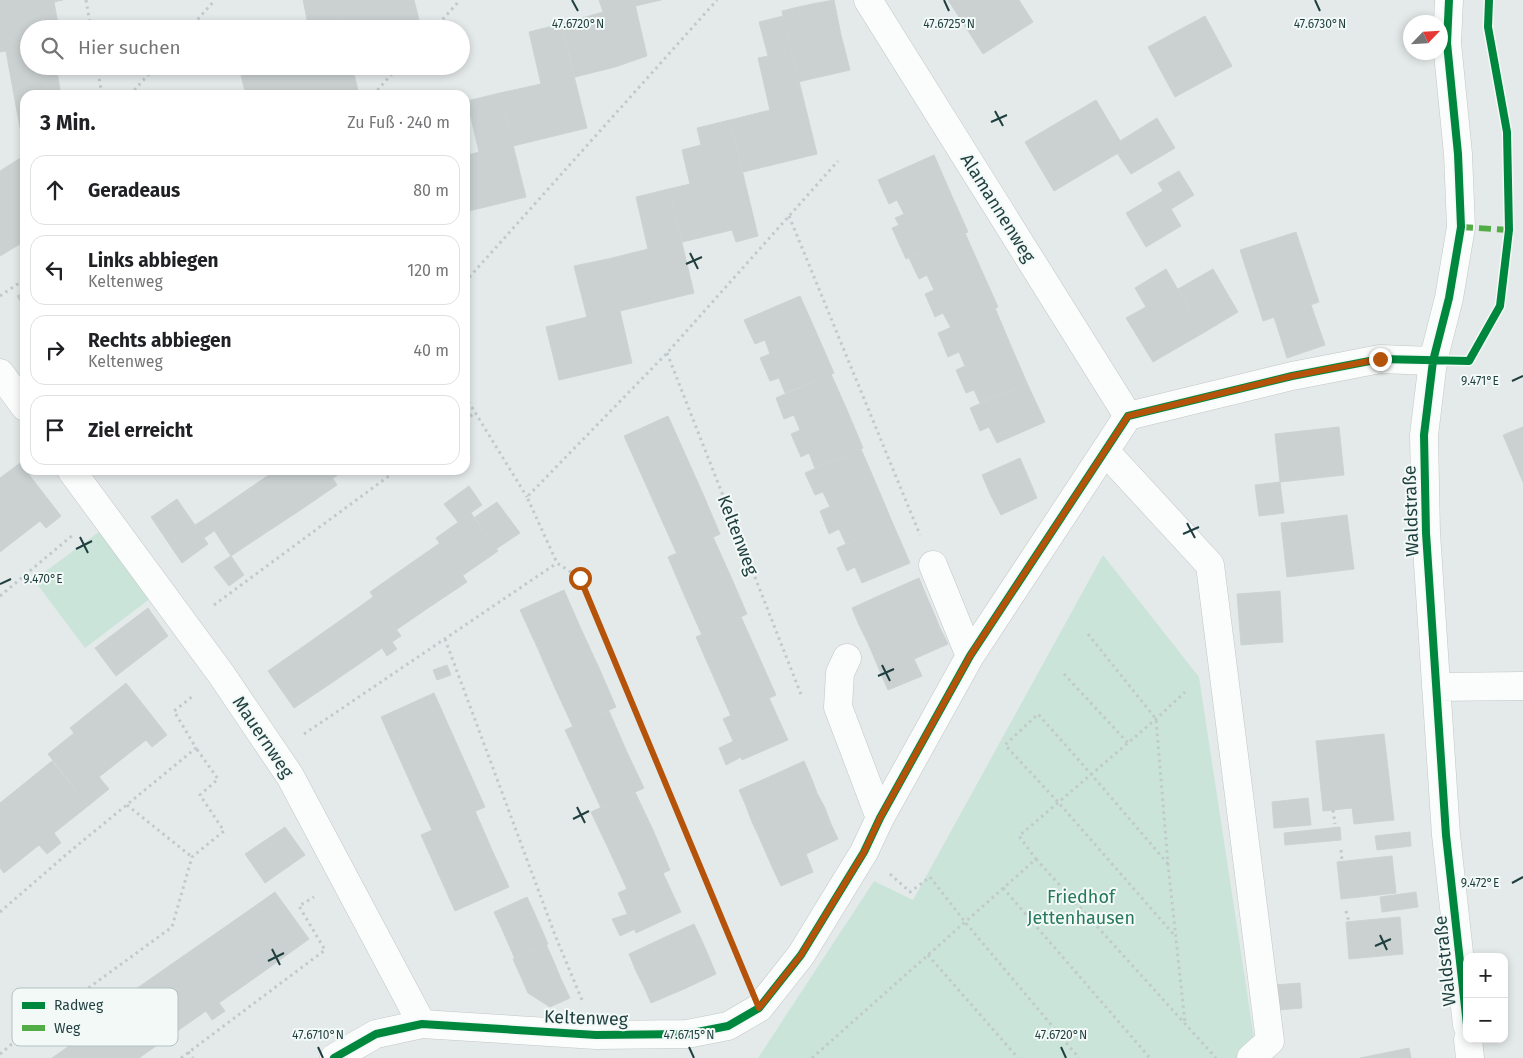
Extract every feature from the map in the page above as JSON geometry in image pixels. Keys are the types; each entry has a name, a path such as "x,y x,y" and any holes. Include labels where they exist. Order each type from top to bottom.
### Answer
{"street":[{"name":"Alamannenweg","path":"868,0 1128,416"},
{"name":"Waldstraße","path":"1449,0 1447,43 1458,154 1461,227 1450,298 1433,361 1424,435 1426,534 1446,835 1464,998"},
{"path":"1128,416 1292,376 1380,359 1433,361"},
{"path":"0,373 20,400"},
{"name":"Keltenweg","path":"334,1058 376,1034 422,1024 596,1036 688,1046 759,1008 801,955 864,852 880,818 970,656 1128,416"},
{"path":"1105,451 1210,565 1270,1041 1251,1058"},
{"name":"Mauernweg","path":"75,475 221,674 290,776 422,1024"},
{"path":"928,555 970,656"},
{"path":"847,658 840,673 838,708 880,818"},
{"path":"1436,687 1523,686"},
{"path":"1468,1043 1470,1058"}],"path":[{"path":"86,0 89,20"},
{"path":"197,20 214,0"},
{"path":"442,20 460,0"},
{"path":"470,276 717,0"},
{"path":"99,75 101,90"},
{"path":"134,90 148,75"},
{"path":"377,90 391,75"},
{"path":"527,496 667,352 838,162"},
{"path":"789,216 928,555"},
{"path":"0,296 20,282"},
{"path":"470,404 527,496 557,563 580,578 759,1008"},
{"path":"470,416 475,413"},
{"path":"185,626 391,475"},
{"path":"0,596 101,511"},
{"path":"275,754 557,563"},
{"path":"1088,634 1156,719 1168,864 1185,1023"},
{"path":"445,639 555,935 596,1036"},
{"path":"88,988 172,927 192,857 224,831 200,795 218,779 196,748 174,711 221,674"},
{"path":"1064,674 1128,743"},
{"path":"1185,692 1019,836 1036,859 1216,1058"},
{"path":"1168,864 1038,714 1005,745 1058,802 1175,936"},
{"path":"0,912 68,853 196,748"},
{"path":"126,805 192,857"},
{"path":"1333,810 1335,824"},
{"path":"1341,850 1342,861"},
{"path":"812,1058 1036,859"},
{"path":"910,892 930,876 964,922 1079,1058"},
{"path":"181,1058 325,950 299,906 344,879"},
{"path":"1003,888 1150,1058"},
{"path":"1346,911 1349,922"},
{"path":"928,955 1018,1058"},
{"path":"0,1054 12,1044"},
{"path":"188,1052 192,1058"}],"green space":[{"path":"100,531 151,598 85,648 34,580"},
{"name":"Friedhof Jettenhausen","path":"1103,555 1199,677 1257,1058 758,1058 874,881 913,900"}],"building":[{"path":"0,0 63,0 54,2 57,20 20,20 20,75 58,75 60,90 20,90 20,106 16,106 6,51 0,52"},
{"path":"303,0 336,0 340,20 307,20"},
{"path":"336,0 414,0 419,20 340,20"},
{"path":"599,0 634,0 647,56 615,67 575,77 561,24 603,12"},
{"path":"634,0 661,0 635,6"},
{"path":"834,0 841,35 825,38 817,3"},
{"path":"948,0 1019,0 1033,22 983,54"},
{"path":"817,3 825,38 806,42 798,7"},
{"path":"798,7 806,42 790,46 782,11"},
{"path":"783,16 817,154 743,172 730,120 770,110 758,58 768,56 759,22"},
{"path":"1205,16 1232,66 1175,97 1148,47"},
{"path":"561,24 587,128 513,146 500,93 541,84 529,32"},
{"path":"841,35 850,70 833,74 825,38"},
{"path":"825,38 833,74 815,78 806,42"},
{"path":"806,42 815,78 798,82 790,46"},
{"path":"241,75 275,75 279,90 245,90"},
{"path":"275,75 354,75 358,90 279,90"},
{"path":"500,93 526,197 470,211 470,155 479,152 470,114 470,100"},
{"path":"1096,100 1125,149 1054,191 1025,142"},
{"path":"16,106 20,106 20,127"},
{"path":"1157,118 1175,148 1131,174 1117,153 1125,149 1120,141"},
{"path":"730,120 758,236 736,242 732,230 682,242 669,189 690,184 682,150 701,145 697,128"},
{"path":"934,155 951,194 904,214 897,200 889,204 878,180"},
{"path":"20,158 20,244 0,256 0,171"},
{"path":"1179,171 1194,195 1171,209 1181,226 1146,247 1126,213 1163,191 1158,183"},
{"path":"669,189 694,293 620,311 608,259 648,249 636,197"},
{"path":"951,194 968,232 906,259 892,228 899,225 895,218"},
{"path":"1296,232 1319,302 1263,321 1240,250"},
{"path":"965,233 981,269 934,290 927,275 919,279 909,258"},
{"path":"608,259 632,363 559,380 546,327 587,317 574,266"},
{"path":"981,269 998,307 951,328 943,313 935,317 925,294"},
{"path":"1166,269 1203,333 1153,362 1126,318 1146,307 1135,288"},
{"path":"1213,269 1238,312 1203,333 1178,289"},
{"path":"800,296 817,334 770,354 765,340 755,344 744,320"},
{"path":"1311,305 1325,345 1287,358 1274,317"},
{"path":"995,308 1011,346 965,366 959,352 948,357 938,333"},
{"path":"817,334 834,373 785,393 779,378 770,381 760,358"},
{"path":"1011,346 1027,383 980,403 974,390 966,393 956,370"},
{"path":"831,374 847,410 800,430 794,415 784,419 776,398"},
{"path":"1027,383 1045,422 997,443 989,427 980,431 970,408"},
{"path":"847,410 863,448 815,468 809,453 801,457 791,434"},
{"path":"668,416 686,456 642,476 624,436"},
{"path":"1339,427 1344,475 1280,482 1275,434"},
{"path":"1523,427 1523,482 1503,435"},
{"path":"861,449 877,486 830,507 823,492 815,495 805,473"},
{"path":"686,456 703,494 659,514 642,476"},
{"path":"1020,458 1029,479 991,496 982,475"},
{"path":"20,463 20,475 29,475 61,516 46,528 40,521 0,552 0,478"},
{"path":"269,475 279,475 302,509 267,532 241,494"},
{"path":"279,475 330,475 337,485 302,509"},
{"path":"1029,479 1037,498 1001,515 991,496"},
{"path":"1280,482 1284,513 1259,516 1255,485"},
{"path":"469,486 482,505 458,522 444,504"},
{"path":"877,486 893,524 846,544 839,529 829,534 820,511"},
{"path":"241,494 267,532 231,556 206,518"},
{"path":"703,494 720,534 677,554 659,514"},
{"path":"177,499 208,544 182,563 151,517"},
{"path":"497,502 520,533 496,549 475,517"},
{"path":"471,513 498,551 462,576 436,538"},
{"path":"1347,515 1354,569 1287,577 1281,523"},
{"path":"206,518 214,531 204,538 195,525"},
{"path":"893,524 910,563 862,583 855,567 847,571 837,548"},
{"path":"713,537 731,577 685,597 668,557"},
{"path":"440,543 467,582 431,606 404,568"},
{"path":"231,556 244,575 229,586 214,567"},
{"path":"404,568 431,606 396,630 370,592"},
{"path":"731,577 747,614 702,635 685,597"},
{"path":"919,578 926,595 892,610 885,593"},
{"path":"564,590 581,629 538,649 520,610"},
{"path":"1280,591 1283,642 1241,645 1237,594"},
{"path":"885,593 892,610 859,625 852,608"},
{"path":"926,595 933,611 900,626 892,610"},
{"path":"373,597 401,636 392,642 397,649 387,656 382,648 365,660 338,622"},
{"path":"148,608 168,636 116,676 95,648"},
{"path":"892,610 900,626 867,641 859,625"},
{"path":"933,611 940,628 907,643 900,626"},
{"path":"741,617 759,657 714,678 696,637"},
{"path":"338,622 365,660 327,686 301,648"},
{"path":"900,626 907,643 874,657 867,641"},
{"path":"940,628 948,644 914,659 907,643"},
{"path":"581,629 599,668 555,688 538,649"},
{"path":"907,643 914,659 881,674 874,657"},
{"path":"301,648 327,686 294,708 268,671"},
{"path":"759,657 776,695 731,716 714,678"},
{"path":"914,659 922,676 888,690 881,674"},
{"path":"447,665 451,675 437,680 433,670"},
{"path":"599,668 616,707 573,727 555,688"},
{"path":"126,683 167,735 152,747 146,740 99,777 109,789 88,806 48,754 74,733 70,728"},
{"path":"434,693 451,731 398,755 381,717"},
{"path":"769,698 788,740 742,760 723,719"},
{"path":"609,711 626,750 583,769 565,730"},
{"path":"451,731 468,769 415,793 398,755"},
{"path":"1384,734 1394,820 1354,824 1352,808 1323,811 1316,741"},
{"path":"734,741 741,757 726,765 719,748"},
{"path":"626,750 644,788 601,808 583,769"},
{"path":"52,761 88,806 54,833 61,843 47,854 39,845 4,873 0,868 0,803"},
{"path":"804,761 811,777 778,791 771,776"},
{"path":"468,769 485,807 432,830 415,793"},
{"path":"771,776 778,791 746,806 739,790"},
{"path":"811,777 817,793 785,807 778,791"},
{"path":"778,791 785,807 752,822 746,806"},
{"path":"635,792 653,830 609,850 591,812"},
{"path":"817,793 825,808 792,823 785,807"},
{"path":"1308,798 1311,825 1274,828 1272,802"},
{"path":"785,807 792,823 759,837 752,822"},
{"path":"825,808 831,824 799,839 792,823"},
{"path":"475,811 492,850 438,873 421,835"},
{"path":"792,823 799,839 766,853 759,837"},
{"path":"831,824 838,839 806,854 799,839"},
{"path":"285,827 305,855 265,883 245,854"},
{"path":"1340,827 1341,840 1285,845 1284,833"},
{"path":"653,830 670,870 627,889 609,850"},
{"path":"1410,832 1411,846 1377,850 1375,836"},
{"path":"799,839 806,854 773,869 766,853"},
{"path":"492,850 509,887 455,911 438,873"},
{"path":"806,854 813,872 781,886 773,869"},
{"path":"1392,856 1396,893 1341,899 1337,862"},
{"path":"663,873 681,912 636,933 618,893"},
{"path":"275,892 309,939 259,975 225,927"},
{"path":"1416,892 1418,907 1382,912 1380,897"},
{"path":"527,897 534,912 501,927 494,912"},
{"path":"534,912 541,928 508,943 501,927"},
{"path":"628,914 635,929 620,936 612,919"},
{"path":"1400,917 1403,954 1349,959 1346,922"},
{"path":"694,924 702,941 669,956 661,939"},
{"path":"225,927 259,975 219,1003 225,1011 212,1020 206,1011 178,1031 178,988 137,988"},
{"path":"541,928 548,944 515,959 508,943"},
{"path":"661,939 669,956 636,971 629,954"},
{"path":"702,941 709,957 677,972 669,956"},
{"path":"546,944 554,962 521,977 513,959"},
{"path":"669,956 677,972 644,987 636,971"},
{"path":"709,957 716,974 684,989 677,972"},
{"path":"554,962 561,979 528,993 521,977"},
{"path":"677,972 684,989 651,1003 644,987"},
{"path":"561,979 570,998 550,1007 528,993"},
{"path":"1300,983 1302,1008 1277,1010 1275,985"},
{"path":"69,1046 156,1046 139,1058 52,1058"},
{"path":"1409,1048 1411,1058 1360,1058"}],"marked path":[{"path":"1461,227 1509,230"}],"cycle path":[{"path":"1449,0 1447,43 1458,154 1461,227 1449,298 1433,361 1424,435 1426,533 1446,835 1464,998"},
{"path":"334,1058 376,1034 422,1024 596,1035 687,1034 728,1026 759,1008 801,955 864,852 880,818 970,656 1128,416 1292,376 1380,359 1469,361 1500,306 1509,230 1507,132 1488,27 1489,0"}],"route":[{"path":"580,578 759,1008 801,955 864,852 880,818 970,656 1128,416 1292,376 1380,359"}]}
